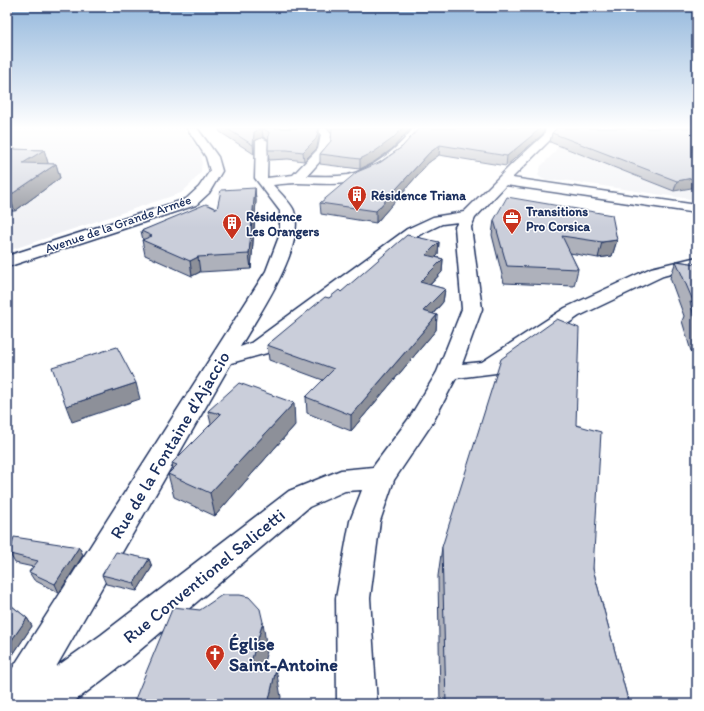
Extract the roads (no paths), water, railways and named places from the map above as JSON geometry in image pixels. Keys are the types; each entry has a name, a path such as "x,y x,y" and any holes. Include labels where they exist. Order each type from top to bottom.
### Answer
{"street":[{"name":"Avenue de la Grande Armée","path":"7,262 191,202 204,190 216,171 213,161"},
{"path":"261,161 261,178 263,182 297,179 347,179 365,174 385,161"},
{"path":"297,179 314,161"},
{"path":"357,704 353,598 365,521 381,477 420,422 448,372 472,309 463,240 463,227 470,216 523,161"},
{"path":"503,181 697,209"},
{"name":"Rue de la Fontaine d'Ajaccio","path":"13,704 275,270 288,234 287,211 263,182"},
{"path":"222,359 259,348 413,232 438,220 470,216"},
{"path":"448,372 488,368 572,312 656,272 697,262"},
{"name":"Rue Conventionel Salicetti","path":"39,704 114,648 299,499 340,481 381,477"}],"place":[{"name":"Résidence Triana","path":"357,212"},
{"name":"Transitions Pro Corsica","path":"512,235"},
{"name":"Résidence Les Orangers","path":"232,240"},
{"name":"Église Saint-Antoine","path":"215,671"}]}
